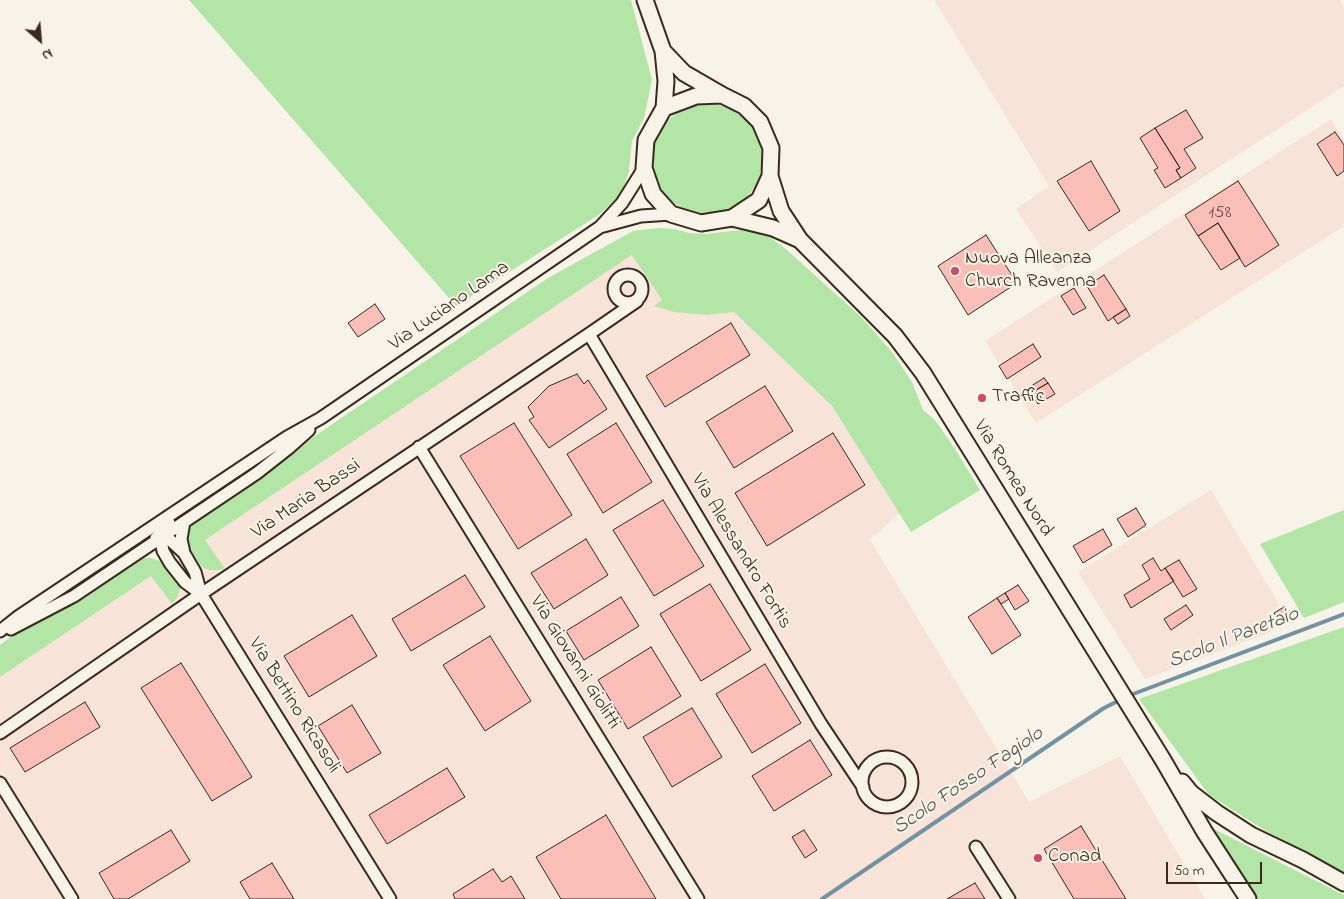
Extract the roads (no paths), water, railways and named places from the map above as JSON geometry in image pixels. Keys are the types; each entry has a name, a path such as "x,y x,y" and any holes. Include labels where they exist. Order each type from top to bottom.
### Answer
{"main road":[{"path":"645,0 663,51 666,81 664,108 646,140 644,168 652,194 671,214 701,223 732,218 759,200 770,176 771,148 760,122 744,106 684,72 663,51"},
{"path":"664,108 696,96 722,95"},
{"name":"Via Romea Nord","path":"770,176 781,211 800,240 895,336 923,373 1116,686 1164,760 1204,831 1248,899"},
{"name":"Via Romea Nord","path":"732,218 773,228 800,240"},
{"name":"Via Romea Nord","path":"1164,760 1191,793 1216,813 1251,835 1303,860 1344,883"}],"street":[{"name":"Via Luciano Lama","path":"0,633 19,616 287,437 321,418 600,227 622,203 644,168"},
{"name":"Via Luciano Lama","path":"600,227 641,216 671,214"},
{"name":"Via Maria Bassi","path":"0,733 201,594 637,300"},
{"name":"Via Alessandro Fortis","path":"589,334 816,716 863,787 866,795 872,802 881,806 898,805 908,795 912,785 911,776 904,764 896,759 885,758 877,760 870,765 862,780 863,787"},
{"name":"Via Luciano Lama","path":"0,633 40,615 74,596 140,552 257,473 290,447 321,418"},
{"name":"Via Giovanni Giolitti","path":"419,448 698,899"},
{"name":"Via Luciano Lama","path":"160,538 159,530 231,480 245,465"},
{"path":"184,522 181,539 184,553"},
{"name":"Via Luciano Lama","path":"62,588 84,580 149,538 160,538"},
{"path":"160,538 170,540 184,553 195,572 201,594"},
{"name":"Via Bettino Ricasoli","path":"160,538 163,551 170,563 186,582 201,594 390,899"},
{"path":"140,552 151,550 160,554 170,563"},
{"path":"0,784 72,899"},
{"path":"976,847 1008,899"}],"waterway":[{"name":"Scolo Il Paretaio","path":"1128,696 1344,614"},
{"name":"Scolo Fosso Fagiolo","path":"822,899 1104,708 1122,699"}],"place":[{"name":"Nuova Alleanza Church Ravenna","path":"955,271"},
{"name":"Traffic","path":"982,398"},
{"name":"Conad","path":"1038,858"}]}
